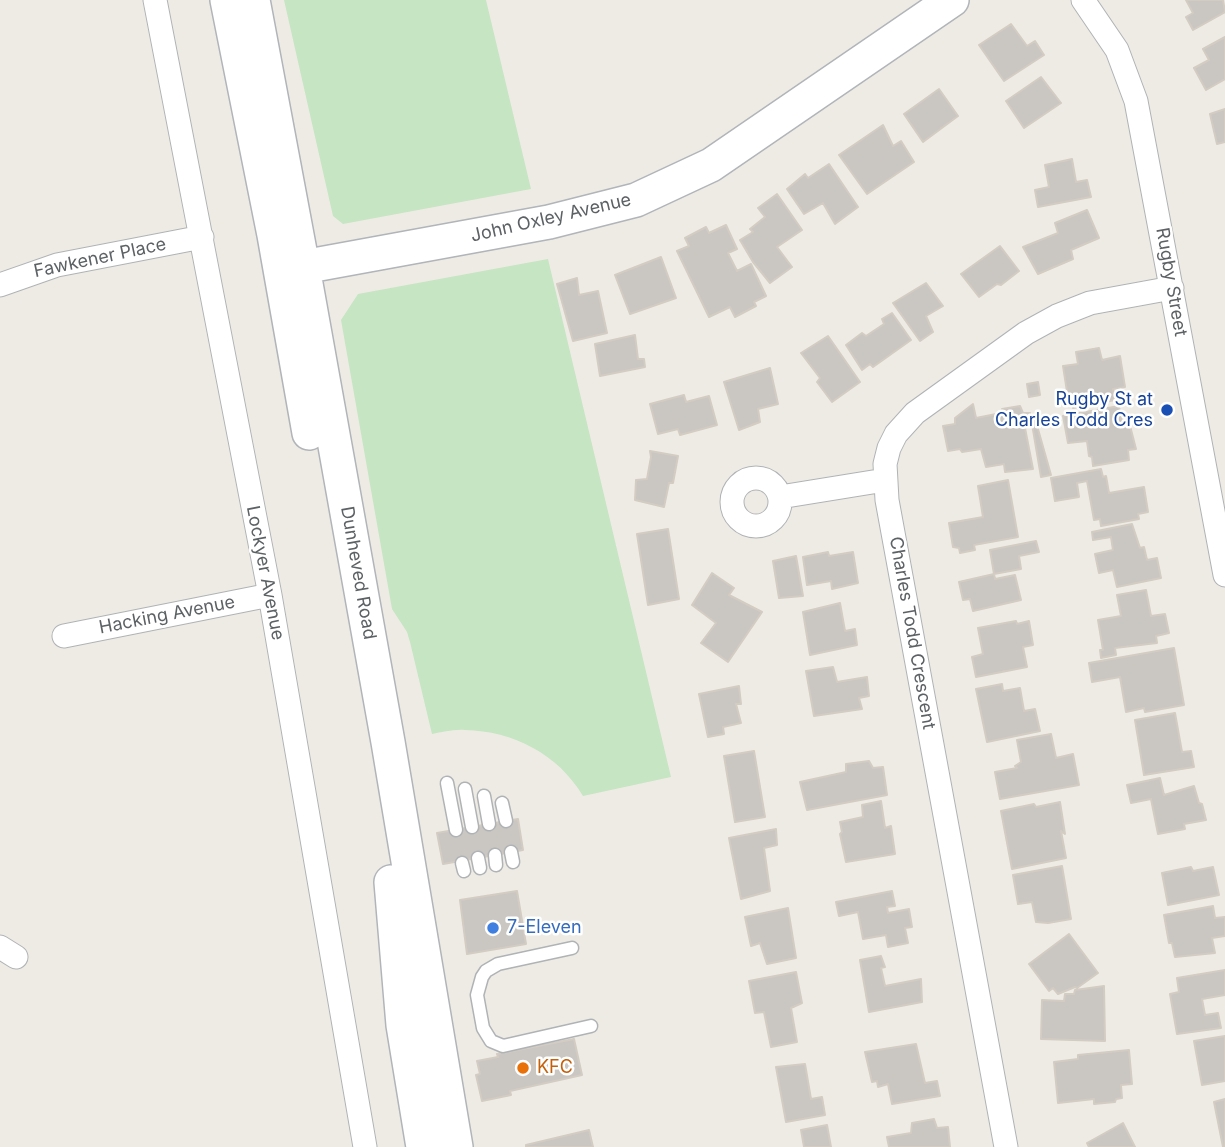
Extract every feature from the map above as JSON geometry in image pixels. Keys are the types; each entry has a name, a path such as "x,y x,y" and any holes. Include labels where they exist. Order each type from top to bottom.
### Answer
{"main road":[{"name":"Dunheved Road","path":"227,0 274,234 367,749 384,827 393,893 403,1025 423,1147"},
{"name":"Dunheved Road","path":"253,0 385,728 450,1141"},
{"name":"John Oxley Avenue","path":"303,267 548,222 599,211 646,196 711,165 953,0"},
{"path":"274,234 303,267 286,307"},
{"path":"414,1097 450,1141"}],"street":[{"name":"Lockyer Avenue","path":"155,0 270,594 365,1147"},
{"name":"Rugby Street","path":"1083,0 1117,50 1136,100 1225,575"},
{"name":"Fawkener Place","path":"0,285 57,265 202,237"},
{"name":"Charles Todd Crescent","path":"1006,1147 885,480 885,464 889,448 906,422 1026,333 1057,316 1090,303 1172,288"},
{"path":"780,497 885,480"},
{"name":"Hacking Avenue","path":"64,636 270,594"}],"lane":[{"path":"447,783 456,830"},
{"path":"465,789 472,827"},
{"path":"484,796 489,824"},
{"path":"502,803 506,821"},
{"path":"572,948 498,964 486,971 477,995 483,1027 491,1041 503,1046 591,1026"}],"green space":[{"path":"284,0 486,0 531,189 343,224 333,216"},
{"path":"548,259 671,777 583,796 561,768 517,740 483,731 453,730 432,734 407,632 392,609 341,320 358,294"}],"building":[{"path":"1186,0 1223,0 1225,12 1193,30 1186,17 1193,13"},
{"path":"1011,24 1027,46 1035,41 1044,55 1004,81 979,45"},
{"path":"1225,37 1225,79 1206,90 1194,68 1209,60 1203,49"},
{"path":"1041,77 1061,103 1024,128 1006,101"},
{"path":"939,89 958,116 923,142 904,114"},
{"path":"1225,109 1225,142 1217,144 1210,114"},
{"path":"883,125 893,146 901,141 914,162 867,194 839,155"},
{"path":"1072,159 1076,182 1087,180 1091,197 1038,207 1035,190 1049,187 1045,165"},
{"path":"829,164 858,207 835,224 823,203 804,214 787,189 805,174 808,178"},
{"path":"777,194 802,230 777,247 792,267 770,283 740,240 753,232 750,229 765,217 758,208"},
{"path":"1087,210 1099,238 1071,250 1073,259 1038,274 1023,247 1058,233 1055,223"},
{"path":"726,225 737,249 728,253 737,271 751,264 766,296 754,302 756,306 735,317 730,307 709,317 677,251 689,246 685,238 706,227 709,233"},
{"path":"1000,246 1019,271 979,297 961,274"},
{"path":"661,257 676,298 630,314 615,275"},
{"path":"577,278 579,295 598,291 607,333 573,341 557,284"},
{"path":"926,283 943,306 926,316 933,332 920,341 893,303"},
{"path":"892,313 911,340 873,367 870,364 862,370 846,345 862,333 866,336 884,324 882,319"},
{"path":"635,335 638,359 644,359 645,367 600,376 595,344"},
{"path":"828,336 860,382 832,402 817,382 820,378 801,353"},
{"path":"1099,348 1102,360 1120,356 1125,387 1113,389 1115,400 1073,408 1071,397 1068,398 1063,366 1078,364 1076,352"},
{"path":"770,368 778,404 758,409 760,422 739,430 724,382"},
{"path":"1038,382 1040,395 1029,397 1027,384"},
{"path":"684,395 686,402 709,396 717,425 680,435 678,429 658,434 650,404"},
{"path":"973,404 976,418 1020,406 1023,413 1030,413 1030,426 1025,428 1033,469 1005,472 1004,464 986,467 981,449 948,451 943,426 955,424 955,418"},
{"path":"1119,406 1121,419 1128,418 1136,449 1128,450 1129,460 1093,466 1087,441 1068,443 1063,416"},
{"path":"1048,416 1049,422 1039,424 1038,429 1051,475 1041,477 1031,418"},
{"path":"650,451 678,456 673,483 669,483 664,507 635,500 636,480 647,479"},
{"path":"1101,469 1103,477 1106,476 1109,493 1144,487 1148,512 1138,514 1139,519 1101,526 1100,519 1094,520 1087,481 1077,483 1079,497 1055,501 1051,478"},
{"path":"1008,480 1018,537 974,545 975,550 960,553 959,548 953,547 949,523 983,517 978,486"},
{"path":"1132,524 1140,548 1144,547 1147,560 1157,558 1161,578 1117,587 1113,570 1099,573 1095,554 1113,550 1111,537 1093,540 1092,532"},
{"path":"668,529 679,599 648,605 637,534"},
{"path":"1036,541 1039,552 1019,556 1021,569 994,574 990,550"},
{"path":"828,552 829,556 853,552 858,583 832,589 831,581 807,585 803,557"},
{"path":"796,556 803,596 779,598 773,561"},
{"path":"712,573 734,588 729,595 762,612 728,662 701,643 716,623 692,605"},
{"path":"994,574 995,579 1015,575 1021,600 973,611 970,599 963,600 959,582"},
{"path":"1146,590 1151,616 1165,614 1169,633 1156,636 1157,643 1115,648 1116,655 1101,658 1100,650 1103,650 1098,620 1121,616 1117,595"},
{"path":"840,603 845,631 855,629 857,645 810,655 803,612"},
{"path":"1016,621 1017,624 1029,621 1033,645 1023,647 1027,667 976,677 972,657 983,654 978,628"},
{"path":"1174,648 1184,705 1145,712 1144,708 1126,712 1120,677 1092,682 1089,663"},
{"path":"833,667 837,682 867,677 869,696 859,698 862,709 814,716 806,671"},
{"path":"1002,684 1003,691 1020,688 1024,711 1035,709 1040,731 987,742 976,689"},
{"path":"739,686 741,704 736,704 741,723 723,727 724,734 708,737 699,694"},
{"path":"1175,713 1182,752 1191,751 1194,767 1144,775 1135,720"},
{"path":"1051,734 1056,758 1073,754 1079,785 1000,799 995,772 1017,768 1015,766 1021,762 1017,740"},
{"path":"754,751 765,817 735,822 724,756"},
{"path":"869,761 873,768 883,767 887,795 807,810 800,782 846,772 846,764"},
{"path":"1160,778 1164,795 1194,786 1206,820 1184,824 1185,829 1158,834 1151,799 1131,803 1127,785"},
{"path":"881,801 885,828 891,826 895,854 846,862 840,822 863,817 862,805"},
{"path":"1060,802 1066,858 1012,869 1001,811"},
{"path":"518,819 523,850 443,864 437,833"},
{"path":"776,829 777,845 764,848 770,891 741,899 729,838"},
{"path":"1062,866 1071,919 1036,922 1032,902 1018,904 1013,875"},
{"path":"1191,867 1193,871 1213,867 1219,895 1168,905 1162,873"},
{"name":"7-Eleven","path":"517,891 526,944 467,954 460,900"},
{"path":"892,891 895,906 887,907 888,913 909,909 912,927 905,928 908,943 888,947 886,935 863,939 858,912 839,916 836,902"},
{"path":"1213,906 1215,918 1225,917 1225,936 1212,938 1215,953 1175,957 1172,943 1169,943 1164,915"},
{"path":"788,908 796,958 767,964 760,943 751,946 745,917"},
{"path":"1069,934 1098,973 1077,988 1058,994 1053,988 1049,991 1029,964"},
{"path":"881,956 885,967 881,968 885,986 921,979 922,1002 869,1012 860,960"},
{"path":"1225,970 1225,995 1202,999 1205,1015 1218,1013 1221,1028 1177,1034 1170,994 1179,992 1177,978"},
{"path":"796,972 802,1003 791,1008 797,1042 771,1047 764,1012 755,1013 749,981"},
{"path":"1104,986 1105,1041 1041,1039 1042,1000 1064,1001 1065,994 1074,994 1075,990"},
{"path":"1225,1036 1225,1081 1202,1085 1194,1041"},
{"path":"574,1039 582,1075 510,1091 511,1095 482,1101 476,1075 480,1074 477,1061 498,1057 497,1054"},
{"path":"916,1044 925,1083 937,1081 940,1096 892,1104 888,1084 878,1087 877,1081 872,1082 865,1052"},
{"path":"1129,1050 1132,1084 1121,1085 1122,1098 1116,1099 1115,1102 1094,1104 1094,1099 1058,1103 1054,1062 1078,1059 1078,1055"},
{"path":"805,1064 811,1099 822,1097 825,1115 786,1122 776,1067"},
{"path":"1225,1099 1225,1147 1223,1147 1214,1102"},
{"path":"934,1119 937,1128 948,1127 950,1147 889,1147 887,1137 911,1133 912,1123"},
{"path":"1123,1123 1135,1147 1089,1147 1087,1143"},
{"path":"827,1125 831,1147 804,1147 801,1130"},
{"path":"589,1130 593,1147 526,1147 526,1145"}],"place":[{"name":"Rugby St at Charles Todd Cres","path":"1167,410"},
{"name":"7-Eleven","path":"493,928"},
{"name":"KFC","path":"523,1068"}]}
